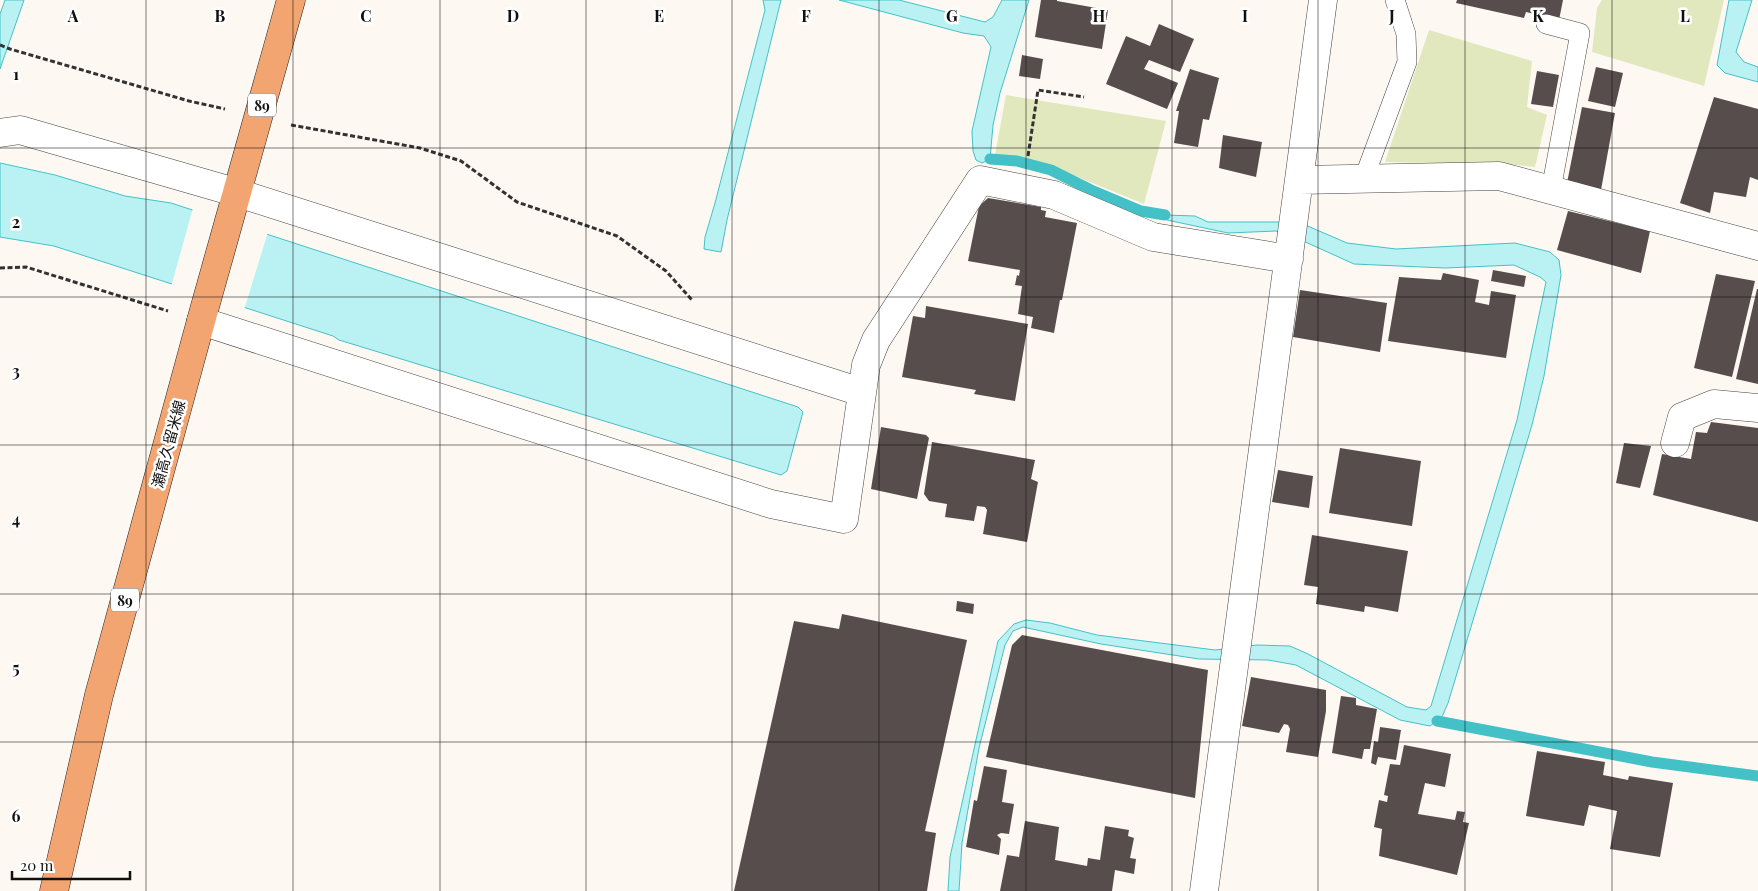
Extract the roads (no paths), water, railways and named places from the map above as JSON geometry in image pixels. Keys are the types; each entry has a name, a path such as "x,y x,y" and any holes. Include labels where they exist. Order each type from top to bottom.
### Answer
{"main road":[{"name":"瀬高久留米線","path":"54,891 99,695 202,316 236,201 291,0"}],"street":[{"path":"1204,891 1323,0"},
{"path":"0,133 20,130 236,201 861,392"},
{"path":"1299,180 1499,176 1758,246"},
{"path":"202,316 771,504 844,519 861,392 866,365 876,340 980,180 1054,195 1153,237 1289,259"},
{"path":"1675,443 1682,417 1714,404 1758,408"}],"lane":[{"path":"1364,178 1407,62 1406,34 1395,0"},
{"path":"1546,24 1580,33 1551,190"}],"water":[{"path":"5,0 24,0 0,69 0,14"},
{"path":"763,0 781,0 727,220 721,252 704,249 705,237 765,10"},
{"path":"839,0 899,0 985,22 993,17 1002,0 1029,0 1000,93 993,125 990,159 982,163 976,160 973,151 972,131 991,47 984,36 963,33"},
{"path":"1729,0 1752,0 1736,52 1744,62 1758,67 1758,82 1725,73 1717,65"},
{"path":"0,163 55,175 125,196 171,203 798,407 803,412 787,471 781,475 339,340 333,336 54,246 0,237"},
{"path":"1165,215 1195,216 1208,222 1285,222 1303,224 1347,243 1396,249 1515,243 1550,252 1559,260 1561,275 1544,376 1532,425 1448,703 1442,717 1430,726 1400,720 1296,665 1268,660 1199,659 1101,644 1023,627 1013,631 1005,645 979,748 962,843 959,891 948,891 950,857 998,641 1014,624 1026,620 1050,623 1097,635 1215,650 1257,645 1290,646 1407,707 1426,710 1431,706 1517,420 1546,282 1540,277 1514,265 1445,268 1354,264 1276,231 1228,233 1167,220"}],"waterway":[{"path":"990,159 1017,161 1051,170 1091,190 1141,211 1165,215"},
{"path":"1437,721 1652,762 1758,776"}]}
